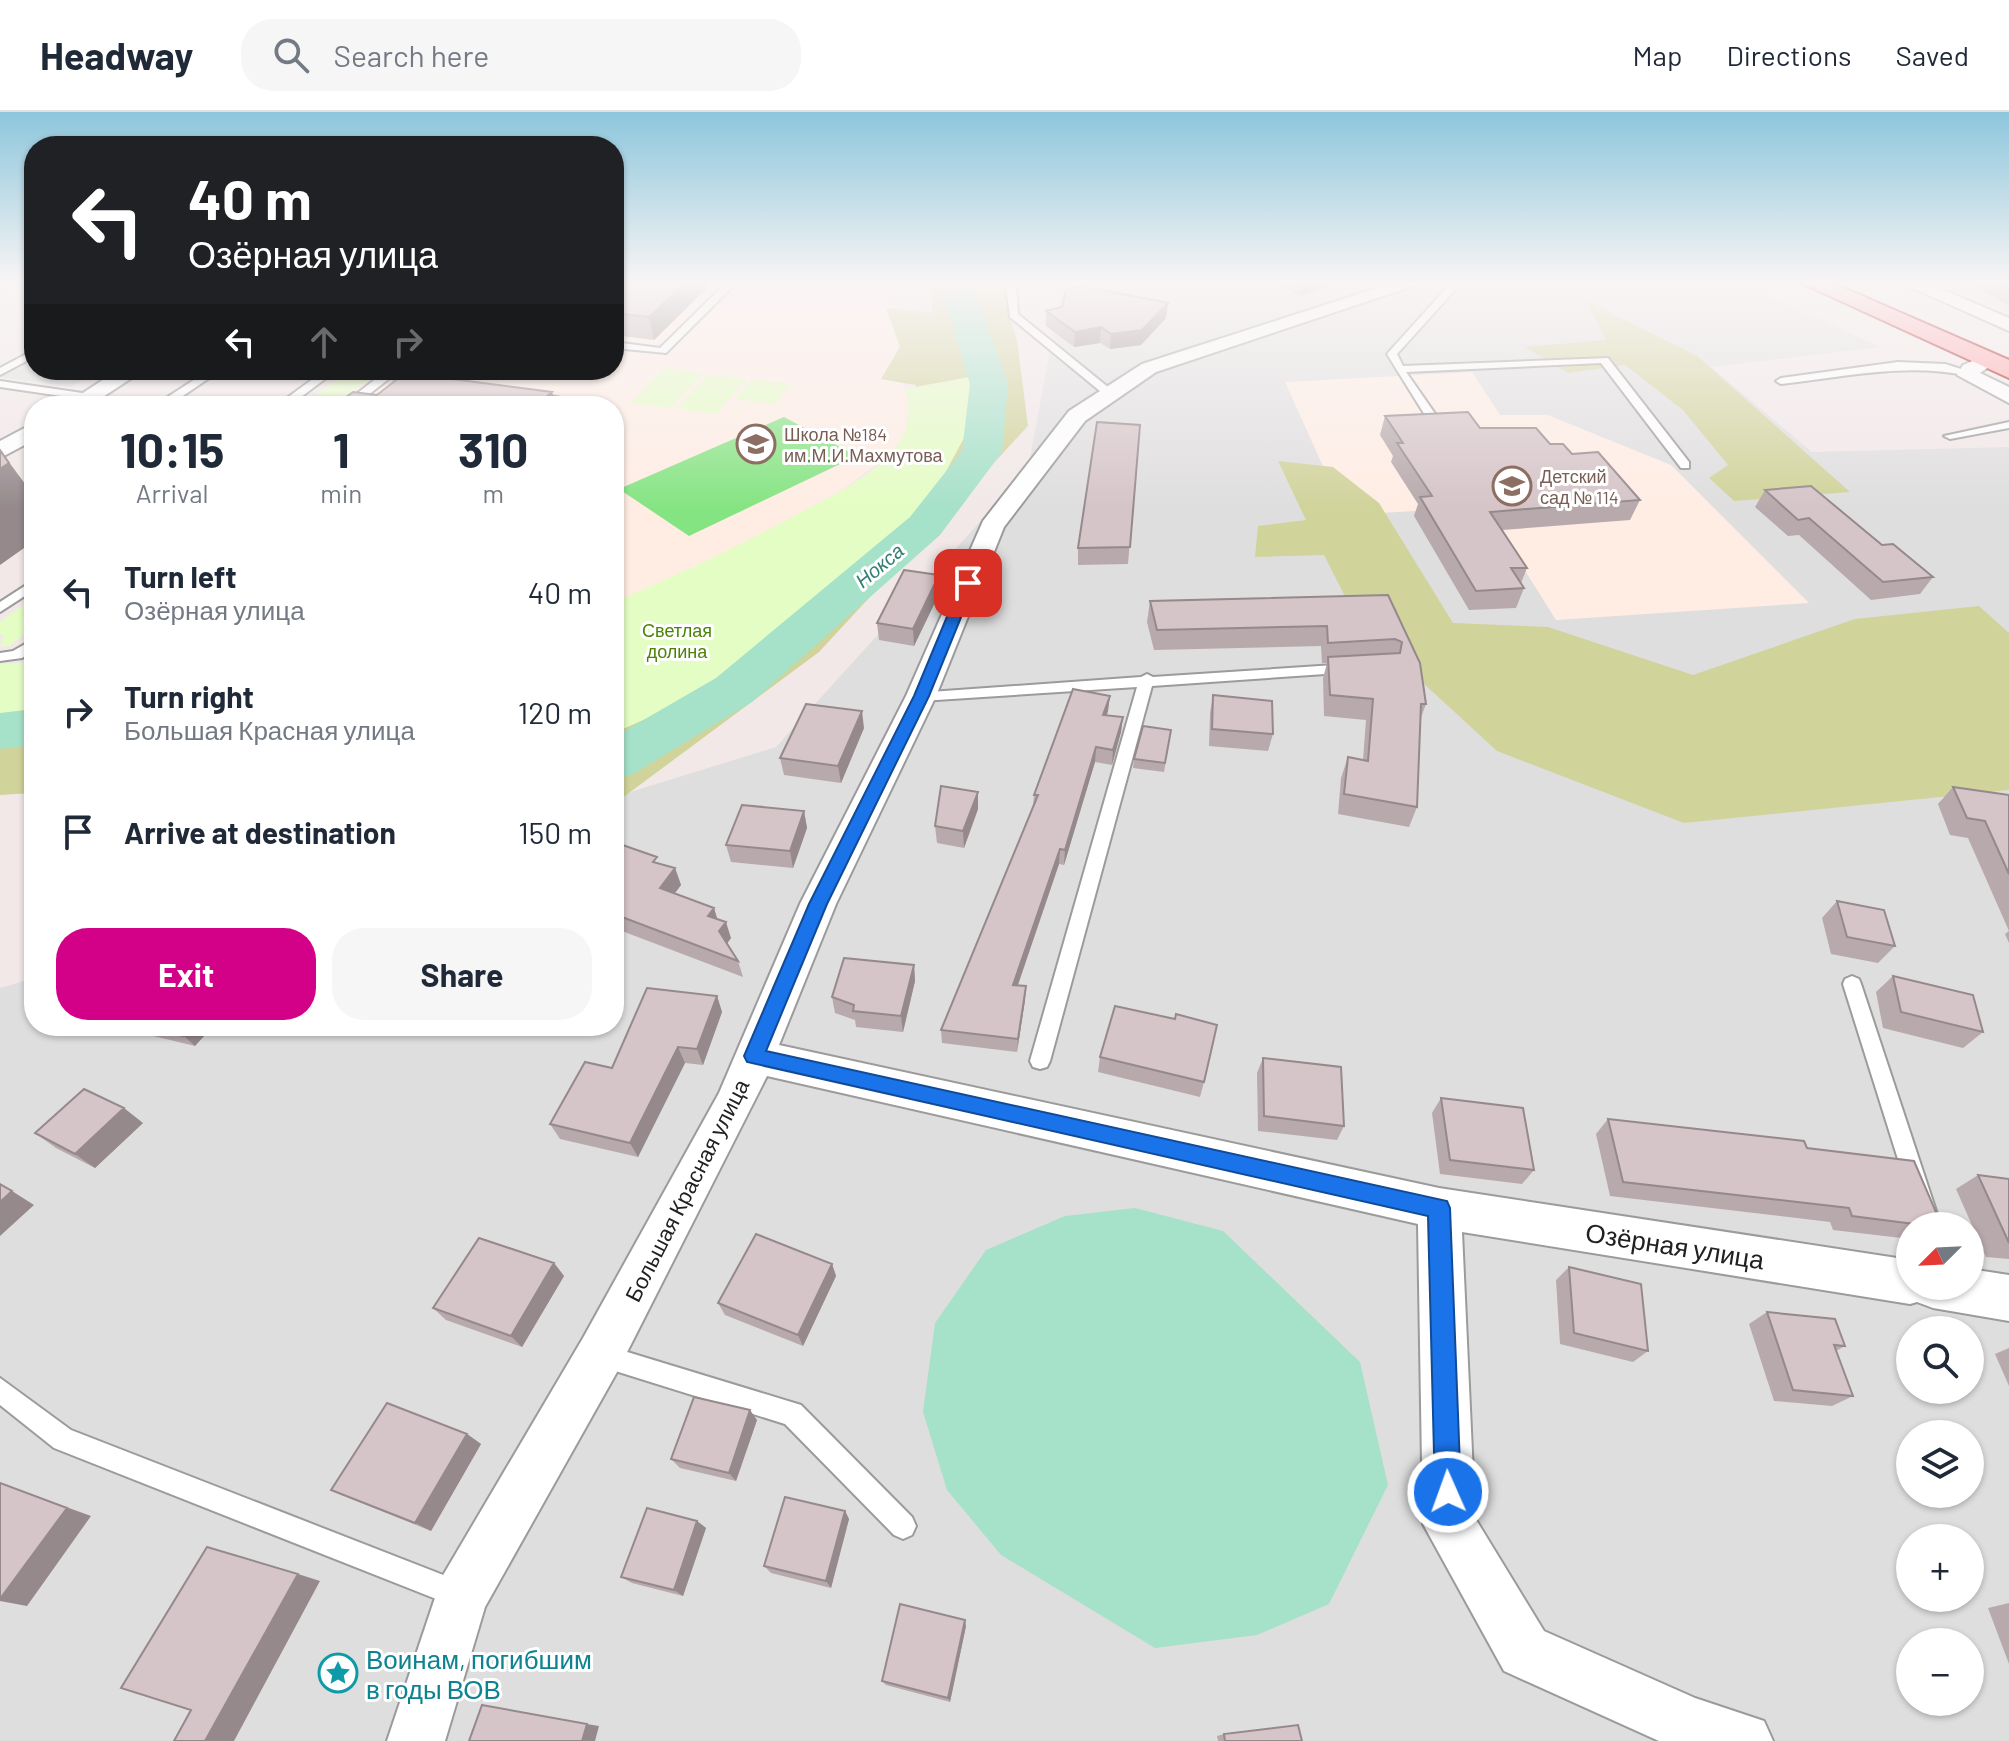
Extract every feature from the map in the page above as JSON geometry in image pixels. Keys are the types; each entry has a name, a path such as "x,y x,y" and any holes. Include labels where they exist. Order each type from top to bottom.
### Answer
{"street":[{"name":"Большая Красная улица","path":"416,1741 461,1596 600,1355 736,1101 818,904 921,696 992,526 1077,416 1149,368 1183,357"},
{"path":"1994,363 2009,396"},
{"path":"90,396 117,380"},
{"path":"0,451 24,436"},
{"name":"Озёрная улица","path":"754,1056 1439,1208 1896,1280"},
{"path":"1439,1208 1449,1524 1524,1651 1691,1726 1744,1741"},
{"name":"Озёрная улица","path":"1984,1294 2009,1298"}],"lane":[{"path":"1065,357 1110,394"},
{"path":"1393,357 1432,418"},
{"path":"1399,369 1604,360 1685,465"},
{"path":"0,372 24,362"},
{"path":"1781,381 1905,363 1994,363"},
{"path":"176,396 200,380"},
{"path":"296,396 318,380"},
{"path":"360,396 381,380"},
{"path":"426,380 435,382"},
{"path":"0,384 58,396"},
{"path":"514,393 538,396"},
{"path":"1950,436 2009,425"},
{"path":"0,510 24,494"},
{"path":"0,608 24,591"},
{"path":"0,657 17,655 24,650"},
{"path":"921,696 1147,679 1373,668"},
{"path":"1040,1061 1147,679"},
{"path":"1852,984 1925,1212"},
{"path":"600,1355 792,1414 903,1526"},
{"path":"0,1390 63,1439 461,1596"}],"shaded area":[{"name":"Школа №184 им.М.И.Махмутова","path":"624,357 900,357 904,389 910,400 905,435 891,453 841,491 696,568 624,598 624,396 346,396 368,380 624,380"},
{"path":"1049,357 1795,357 1711,367 1812,452 2009,447 2009,1741 0,1741 0,988 24,981 24,1036 624,1036 624,794 776,747 1028,469"},
{"path":"24,363 24,380 83,380 71,387 0,377"},
{"name":"Детский сад № 114","path":"1472,372 1500,415 1548,415 1671,465 1809,603 1556,620 1485,507 1345,515 1285,382"},
{"path":"1135,1208 1223,1231 1360,1362 1388,1485 1329,1604 1257,1635 1155,1648 1001,1555 947,1490 923,1412 935,1323 986,1250 1065,1216"}],"green space":[{"name":"Светлая долина","path":"894,357 1019,357 1028,426 819,652 624,797 624,629 908,453 916,385 881,379"},
{"path":"1542,357 1698,357 1850,492 1734,501 1709,478 1728,465 1683,410 1625,365 1568,373"},
{"path":"665,368 703,373 671,408 630,403"},
{"path":"708,374 747,379 716,414 676,409"},
{"name":"Светлая долина","path":"980,375 982,404 918,524 722,685 624,729 624,598 751,538 860,479 893,451 902,437 909,413 904,389"},
{"path":"752,379 791,384 775,404 735,399"},
{"path":"336,380 368,380 346,396 314,396"},
{"path":"784,417 857,456 689,536 624,492 624,487"},
{"path":"1278,461 1333,467 1379,503 1453,623 1548,627 1693,675 1855,619 1979,606 2009,633 2009,790 1684,823 1497,751 1359,624 1324,555 1255,557 1258,526 1306,520"},
{"path":"24,604 24,635 9,646 0,646 4,636 0,634 0,622"},
{"path":"24,663 24,742 0,741 0,664"},
{"path":"24,682 24,794 0,795 0,684"}],"building":[{"path":"396,380 459,380 552,392 547,396 348,396 353,392 377,395"},
{"path":"1468,412 1480,428 1536,428 1550,444 1563,444 1572,454 1598,452 1640,500 1490,512 1527,568 1511,568 1524,588 1476,591 1420,497 1432,496 1397,443 1403,443 1385,416"},
{"path":"1097,422 1140,425 1130,547 1078,548"},
{"path":"0,450 9,463 0,469"},
{"path":"1811,486 1882,545 1893,544 1933,577 1883,582 1809,518 1798,520 1765,490"},
{"path":"904,570 939,575 913,629 877,623"},
{"path":"1388,595 1420,663 1426,704 1421,704 1417,807 1344,794 1348,757 1368,761 1373,699 1330,695 1328,657 1400,653 1402,642 1395,639 1328,643 1327,626 1157,630 1150,601"},
{"path":"1073,689 1110,696 1103,715 1123,717 1113,750 1096,747 1065,850 1060,849 1013,985 1026,986 1018,1039 941,1030 1038,795 1034,795"},
{"path":"1213,695 1272,701 1273,734 1212,729"},
{"path":"806,704 862,711 838,766 780,758"},
{"path":"1143,726 1171,730 1165,763 1134,759"},
{"path":"941,786 978,792 963,831 935,826"},
{"path":"1953,787 2009,795 2009,874 1985,821 1967,818"},
{"path":"742,805 804,811 790,851 726,845"},
{"path":"624,845 657,857 653,862 675,868 660,888 714,908 708,916 726,922 719,931 738,961 624,918"},
{"path":"1837,901 1884,910 1895,946 1847,937"},
{"path":"844,958 914,965 901,1016 853,1011 854,1005 832,997"},
{"path":"1893,976 1973,995 1983,1032 1901,1012"},
{"path":"647,988 717,996 697,1049 678,1047 630,1143 550,1124 585,1062 612,1068"},
{"path":"1115,1006 1175,1019 1176,1014 1217,1025 1204,1082 1100,1057"},
{"path":"1263,1058 1341,1067 1344,1126 1264,1116"},
{"path":"84,1089 124,1108 75,1154 35,1133"},
{"path":"1441,1098 1523,1108 1534,1170 1450,1160"},
{"path":"1608,1119 1804,1141 1807,1148 1914,1161 1936,1212 1896,1212 1896,1222 1852,1216 1849,1208 1623,1182"},
{"path":"1978,1175 2009,1179 2009,1243"},
{"path":"0,1184 12,1191 0,1202"},
{"path":"756,1234 832,1264 798,1335 718,1303"},
{"path":"479,1238 554,1263 511,1336 433,1308"},
{"path":"1569,1267 1641,1284 1648,1351 1574,1333"},
{"path":"1767,1312 1835,1319 1845,1346 1834,1345 1853,1396 1793,1390"},
{"path":"694,1397 750,1410 729,1473 671,1459"},
{"path":"387,1403 467,1434 415,1523 331,1490"},
{"path":"0,1483 67,1508 0,1599"},
{"path":"785,1497 845,1511 826,1581 764,1566"},
{"path":"647,1508 697,1521 674,1590 621,1577"},
{"path":"207,1547 298,1574 205,1741 174,1741 191,1710 121,1688"},
{"path":"900,1604 965,1620 948,1698 882,1681"},
{"path":"482,1705 587,1724 582,1741 469,1741"},
{"path":"1298,1725 1302,1741 1225,1741 1224,1734"}],"waterway":[{"name":"Нокса","path":"624,755 734,690 925,526 982,452 989,384 980,357"},
{"name":"Нокса","path":"0,731 24,728"}],"place":[{"name":"Школа №184 им.М.И.Махмутова","path":"756,444"},
{"name":"Детский сад № 114","path":"1512,486"},
{"name":"Воинам, погибшим в годы ВОВ","path":"338,1673"}],"route":[{"path":"968,583 921,696 818,904 754,1056 1439,1208 1448,1492"}]}
